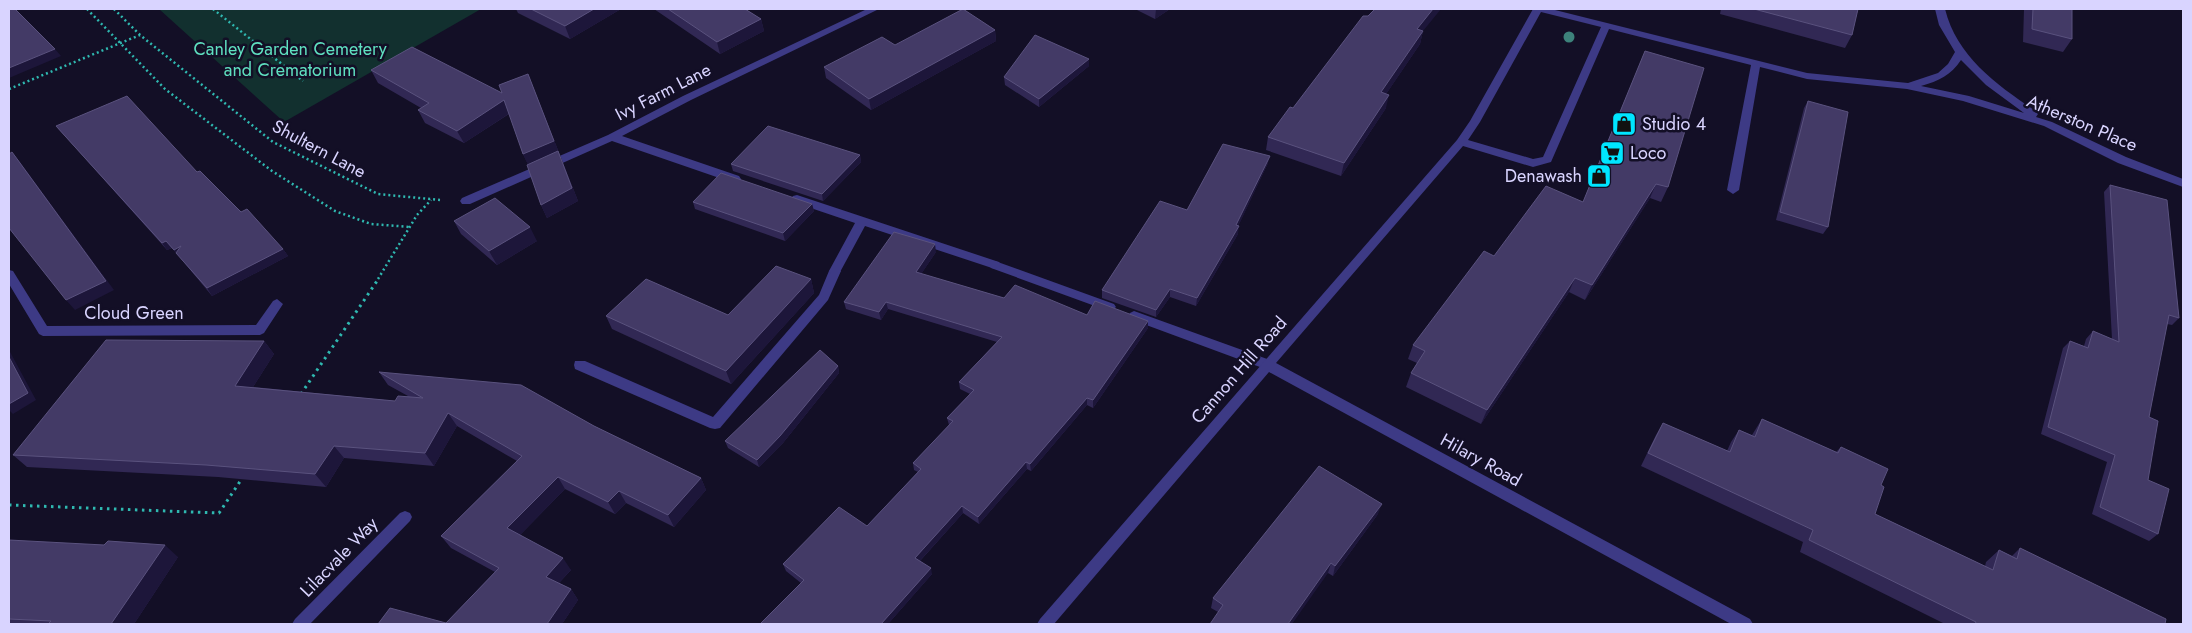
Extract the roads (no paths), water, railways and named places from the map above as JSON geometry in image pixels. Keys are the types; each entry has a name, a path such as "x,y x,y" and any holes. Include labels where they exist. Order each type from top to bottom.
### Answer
{"street":[{"name":"Ivy Farm Lane","path":"466,201 612,137 687,98 874,9"},
{"name":"Atherston Place","path":"1539,9 1807,76 1907,86 1964,98 2048,124 2089,146 2183,183"},
{"name":"Cannon Hill Road","path":"1045,624 1461,142 1475,122 1539,9"},
{"path":"1940,9 1946,31 1960,51 1985,78 2048,124"},
{"path":"1461,142 1533,162 1546,159 1606,26"},
{"name":"Atherston Place","path":"1907,86 1942,75 1954,65 1960,51"},
{"path":"1734,190 1756,64"},
{"path":"612,137 742,181"},
{"name":"Hilary Road","path":"788,196 995,265 1268,365 1745,624"},
{"path":"580,364 715,424 824,297 835,271 862,221"},
{"name":"Cloud Green","path":"9,274 43,330 260,330 277,304"},
{"name":"Lilacvale Way","path":"300,624 405,517"},
{"name":"Hilary Road","path":"1676,586 1731,624"}],"place":[{"name":"Studio 4","path":"1624,124"},
{"name":"Loco","path":"1612,153"},
{"name":"Denawash","path":"1599,176"}],"park label":[{"name":"Canley Garden Cemetery and Crematorium","path":"290,59"}]}
